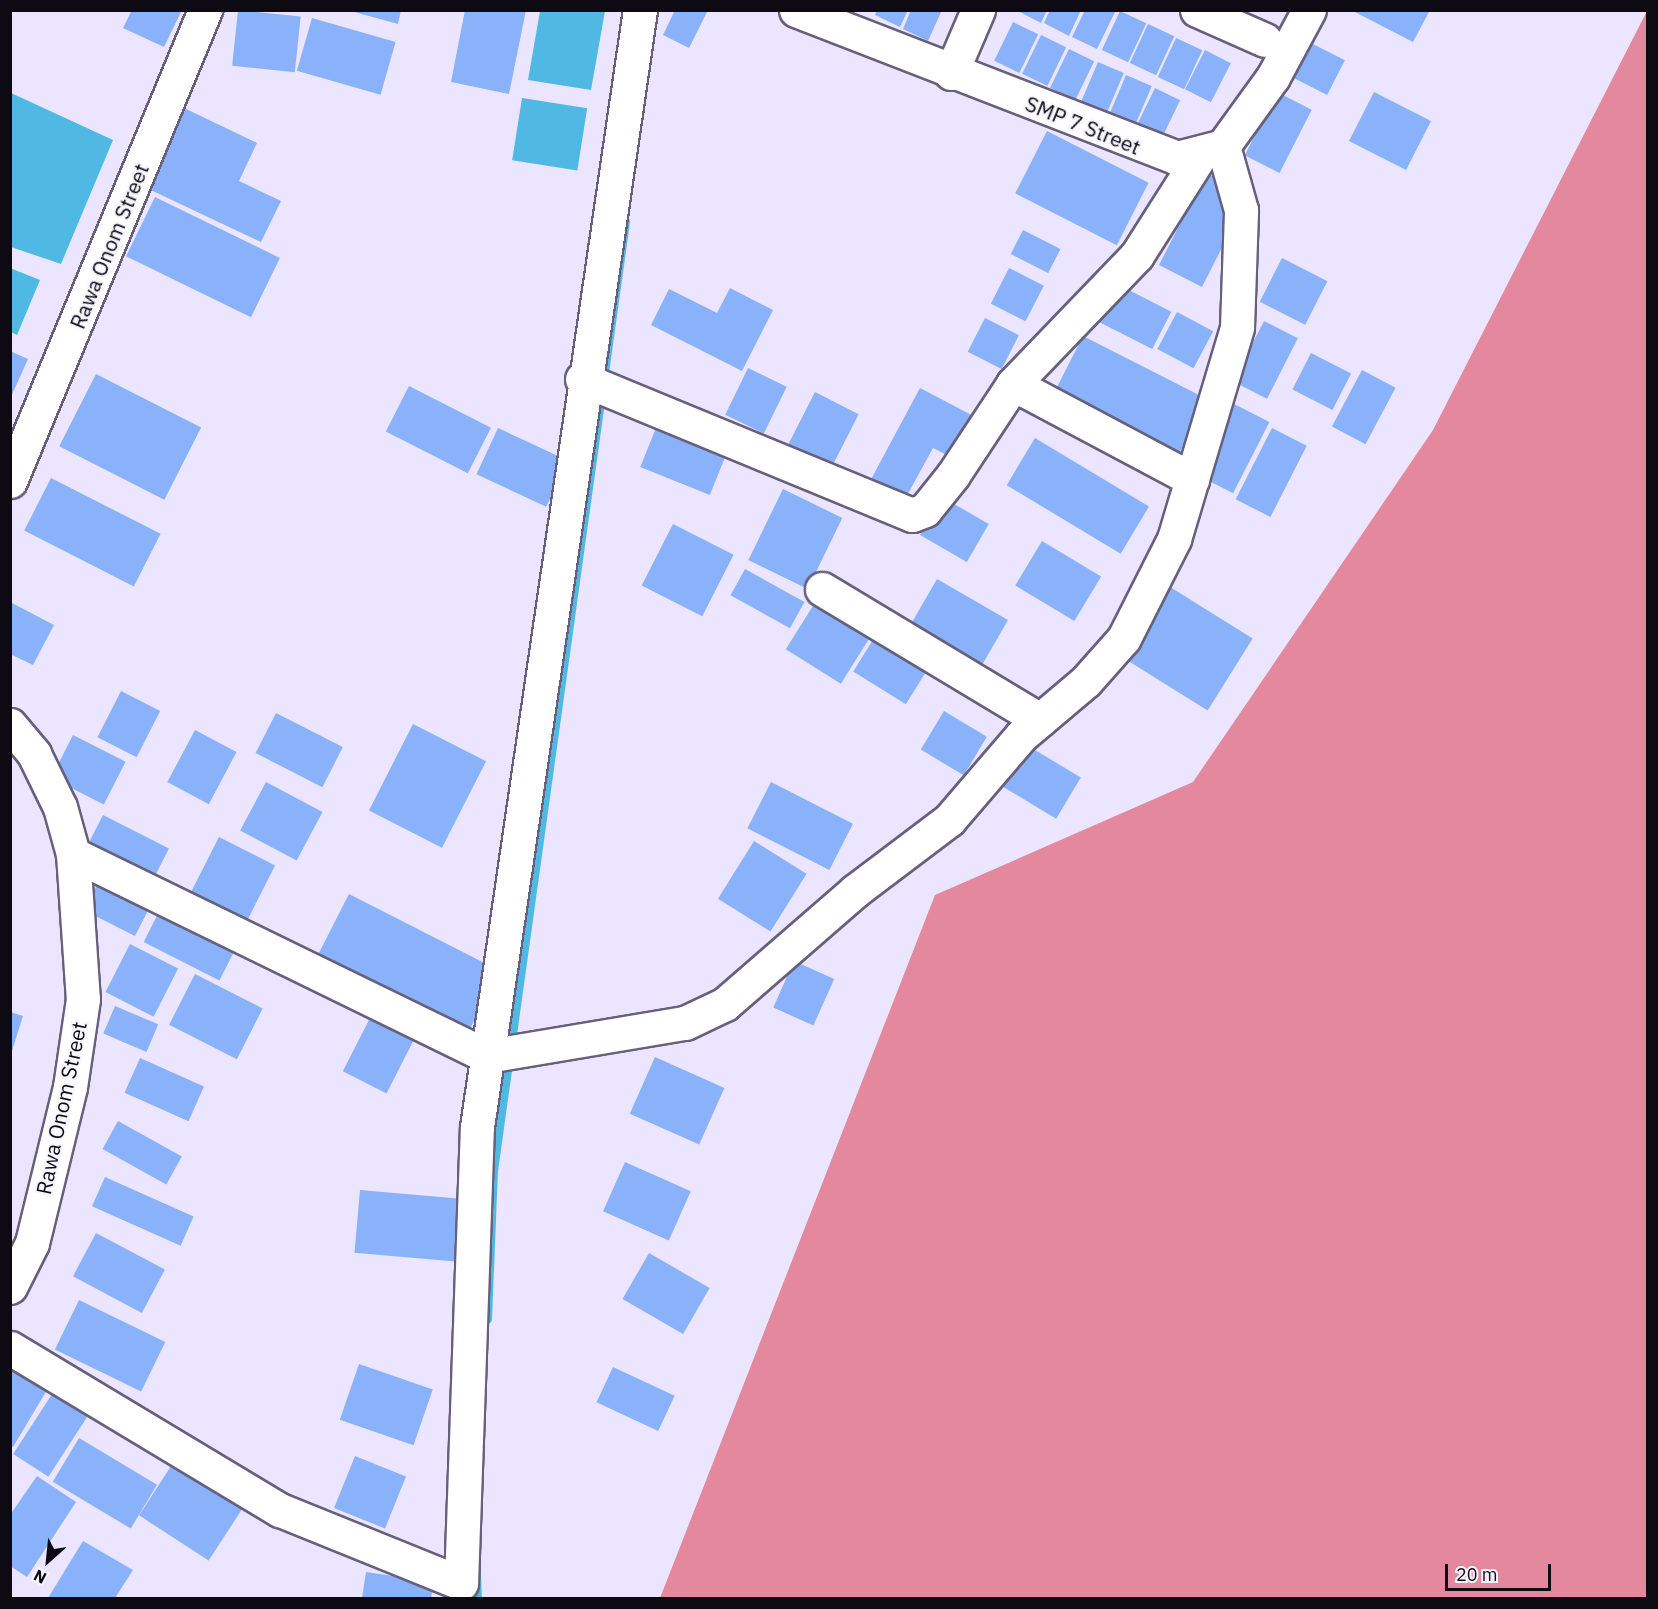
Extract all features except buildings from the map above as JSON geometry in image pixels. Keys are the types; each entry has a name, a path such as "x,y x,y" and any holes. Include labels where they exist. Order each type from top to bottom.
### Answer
{"street":[{"name":"Rawa Onom Street","path":"10,481 205,10"},
{"path":"10,1348 280,1510 461,1591 477,1127 505,1055 559,592 598,385 640,10"},
{"name":"SMP 7 Street","path":"796,10 1159,155 1212,150"},
{"path":"951,73 978,10"},
{"path":"1197,10 1265,40"},
{"path":"598,385 912,515 925,510 953,475 1013,384 1137,255 1212,150 1273,77 1309,10"},
{"path":"73,854 505,1055 685,1023 724,1004 855,891 949,820 1040,720 1124,638 1174,539 1238,327 1241,210 1212,150"},
{"path":"1013,384 1192,479"},
{"path":"822,589 1040,720"},
{"name":"Rawa Onom Street","path":"10,725 34,754 55,796 73,854 83,999 70,1087 32,1243 10,1287"}],"shaded area":[{"path":"1647,11 1647,1598 660,1598 935,895 1193,782 1433,430"}],"water":[{"path":"540,11 605,11 591,90 528,80"},
{"path":"11,93 113,140 61,264 11,247"},
{"path":"522,98 587,108 577,171 512,160"},
{"path":"10,268 40,280 17,335 11,332"}],"waterway":[{"path":"487,1319 493,1171 625,222"},
{"path":"476,1575 477,1598"}]}
